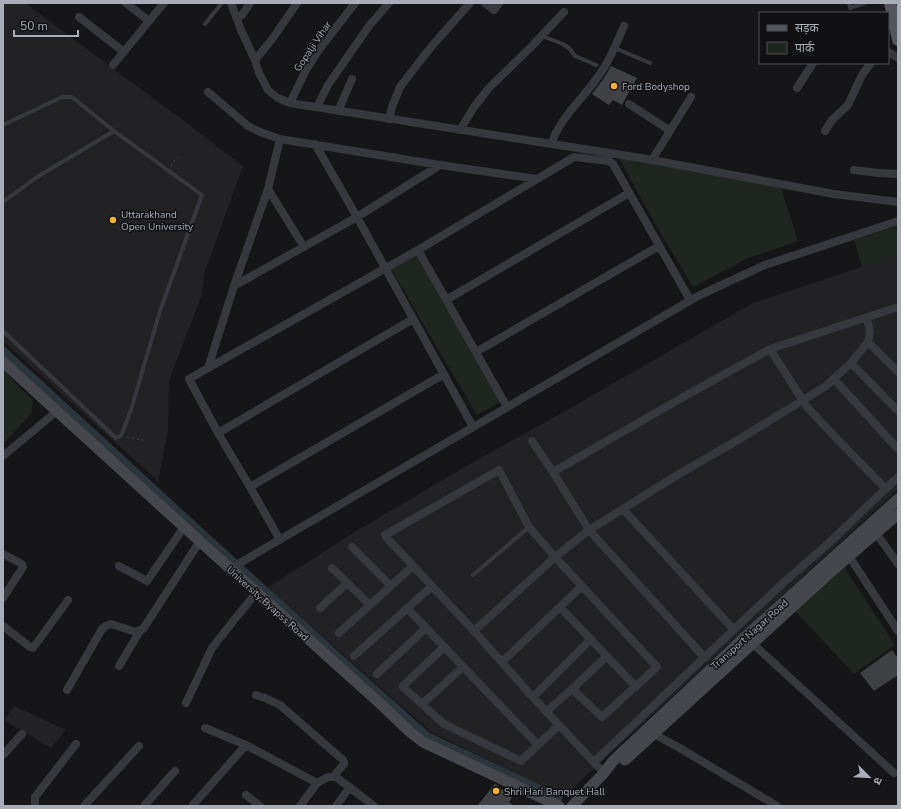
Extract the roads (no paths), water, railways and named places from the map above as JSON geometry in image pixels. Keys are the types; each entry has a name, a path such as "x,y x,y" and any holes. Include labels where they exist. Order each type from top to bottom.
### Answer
{"main road":[{"path":"890,3 898,40"},
{"name":"University Byapss Road","path":"3,362 184,527 234,567 257,592 410,732 423,742 559,806"},
{"name":"Transport Nagar Road","path":"572,806 604,773 613,761 745,637 824,573 849,556 898,499"},
{"name":"Transport Nagar Road","path":"604,773 614,770 654,734 752,643 824,573 873,529 898,514"}],"street":[{"path":"126,3 149,21"},
{"path":"113,65 164,3"},
{"path":"231,3 259,73 268,90 278,98 290,103 652,160 834,194 898,202"},
{"path":"237,19 242,15 250,3"},
{"path":"255,60 273,38 297,3"},
{"name":"Gopalji Vihar","path":"290,103 306,70 318,51 355,3"},
{"path":"317,107 328,85 368,26 389,3"},
{"path":"389,119 400,87 431,47 470,3"},
{"path":"485,3 494,10 499,3"},
{"path":"460,130 474,107 489,88 564,12"},
{"path":"79,16 124,52"},
{"path":"552,144 552,140 558,128 596,80 610,58 624,26"},
{"path":"889,53 898,58"},
{"path":"797,88 812,64"},
{"path":"825,131 832,120 848,104 862,75 870,64"},
{"path":"338,111 352,79"},
{"path":"208,92 248,126 280,139 537,179"},
{"path":"652,160 690,97"},
{"path":"629,104 669,130"},
{"path":"208,368 234,286 268,189 280,139"},
{"path":"315,144 473,426"},
{"path":"280,540 218,433 190,379 208,368 418,250 574,157 609,162 613,164 690,300"},
{"path":"234,286 357,217 440,165"},
{"path":"854,170 898,174"},
{"path":"268,189 304,247"},
{"path":"446,300 629,193"},
{"path":"234,567 690,300 765,264 898,221"},
{"path":"476,352 659,246"},
{"path":"418,250 507,407"},
{"path":"553,472 770,349 898,308"},
{"path":"474,631 555,557 589,530 826,386 851,363 868,342 870,332 867,318"},
{"path":"218,433 413,319"},
{"path":"868,342 898,372"},
{"path":"770,349 807,407 886,488"},
{"path":"851,363 898,411"},
{"path":"250,487 444,374"},
{"path":"834,379 898,449"},
{"path":"3,456 57,411"},
{"path":"532,441 589,530 705,658"},
{"path":"572,688 602,717 657,668 657,666 529,527 498,470 385,535 604,773"},
{"path":"594,762 898,478"},
{"path":"623,509 734,630"},
{"path":"119,566 147,581 184,527"},
{"path":"873,529 898,564"},
{"path":"67,690 102,629 111,624 136,632 143,629 200,541"},
{"path":"352,547 391,586"},
{"path":"3,554 22,564 23,567 3,598"},
{"path":"849,556 898,631"},
{"path":"339,633 413,566"},
{"path":"332,568 370,605"},
{"path":"320,608 347,583"},
{"path":"354,656 432,586"},
{"path":"502,662 582,586"},
{"path":"186,703 212,648 257,592"},
{"path":"3,626 33,648 68,600"},
{"path":"560,607 636,687"},
{"path":"407,608 538,745"},
{"path":"377,674 426,628"},
{"path":"119,666 140,630"},
{"path":"533,697 591,639"},
{"path":"752,643 894,773"},
{"path":"444,647 403,685 403,688 444,724 519,761 522,760 559,725"},
{"path":"546,711 607,656"},
{"path":"422,704 463,667"},
{"path":"256,695 280,705 344,762 333,777"},
{"path":"205,728 246,745 317,782"},
{"path":"3,755 22,734"},
{"path":"654,734 777,806"},
{"path":"34,806 35,797 76,744"},
{"path":"192,806 246,745"},
{"path":"84,806 139,746"},
{"path":"144,806 175,771"},
{"path":"300,806 317,782 328,777 336,777 374,806"},
{"path":"336,806 350,787"},
{"path":"246,795 260,806"}],"lane":[{"path":"205,24 222,3"},
{"path":"849,3 850,8 865,3"},
{"path":"542,36 567,46 575,56 596,65"},
{"path":"614,48 650,63"},
{"path":"3,124 62,97 72,97 114,131 202,195 160,311 131,410 121,436 116,438 3,331"},
{"path":"3,202 37,177 114,131"},
{"path":"473,575 529,527"}],"waterway":[{"path":"3,351 213,544 428,737 558,798"}],"place":[{"name":"Ford Bodyshop","path":"614,86"},
{"name":"Uttarakhand Open University","path":"113,220"},
{"name":"Shri Hari Banquet Hall","path":"496,791"}]}
